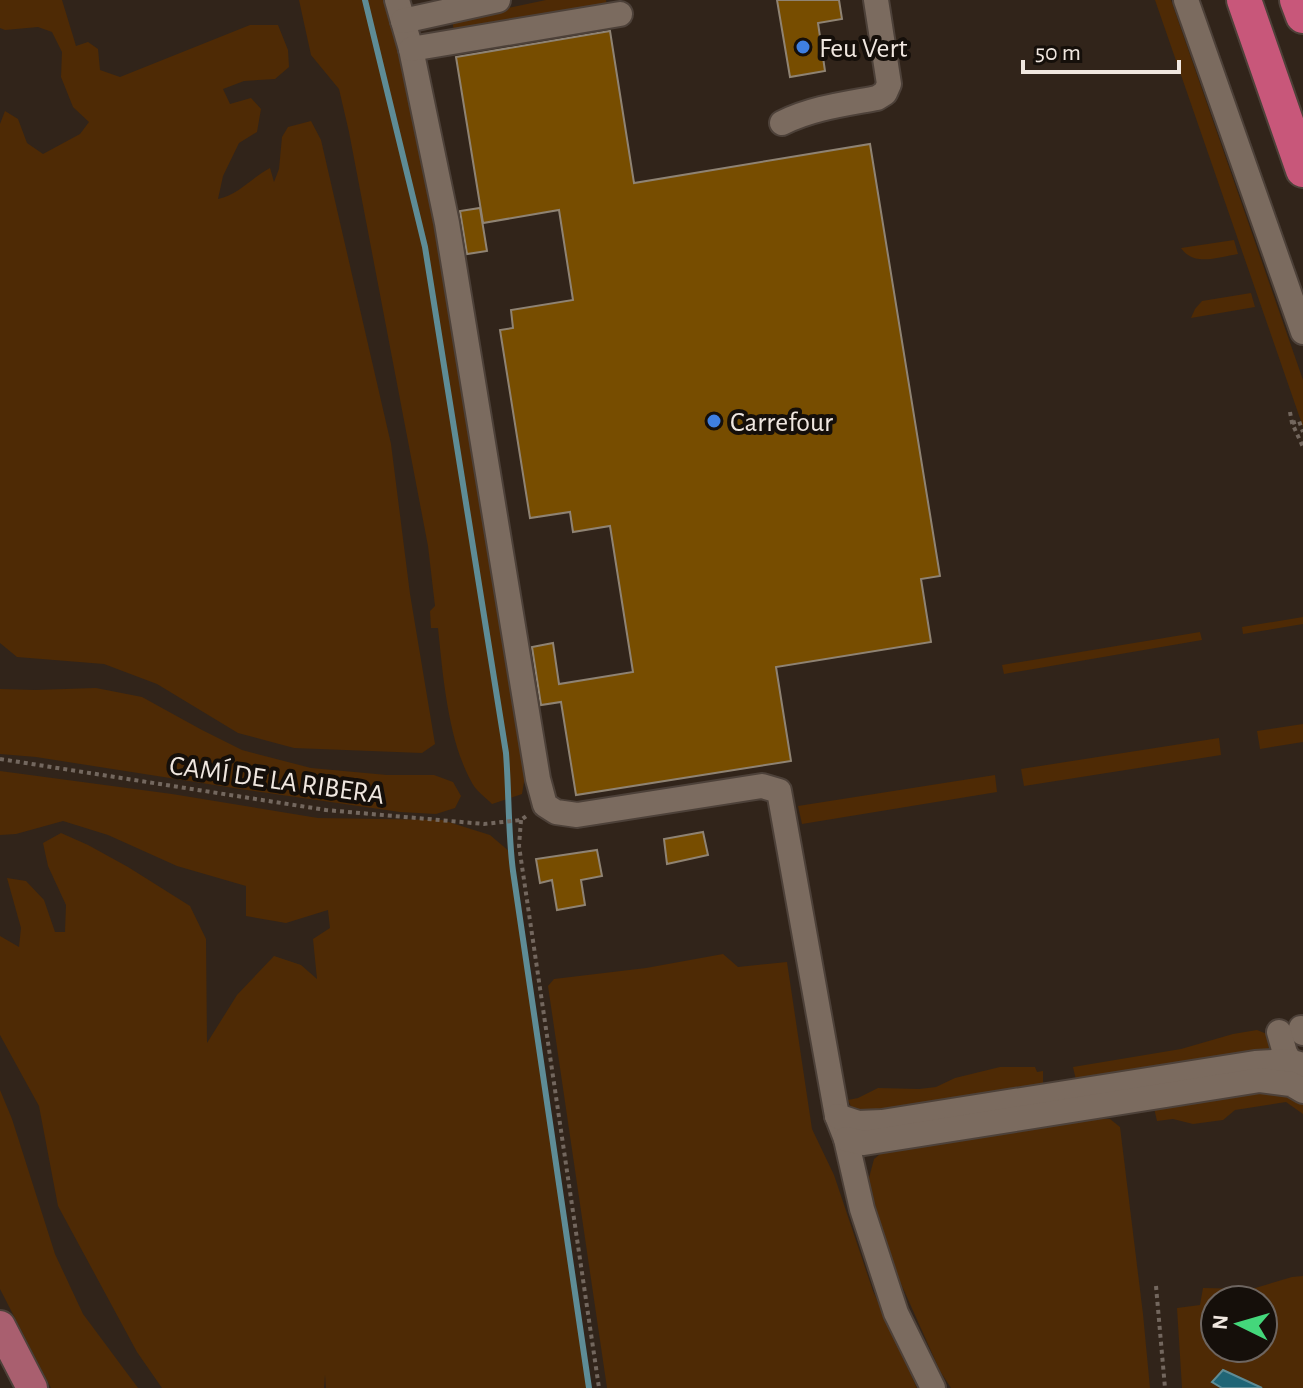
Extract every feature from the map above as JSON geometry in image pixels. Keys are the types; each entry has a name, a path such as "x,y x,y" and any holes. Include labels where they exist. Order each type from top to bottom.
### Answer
{"highway":[{"path":"1244,0 1303,170"},
{"path":"1297,0 1303,16"}],"main road":[{"path":"0,1326 32,1388"}],"street":[{"path":"498,0 402,6 447,223 538,779 545,805 556,812 577,815 762,786 779,791 842,1128 862,1209 896,1313 933,1388"},
{"path":"782,123 823,108 877,98 885,93 889,84 876,0"},
{"path":"1186,0 1303,332"},
{"path":"411,49 620,14"},
{"path":"1294,1031 1296,1063 1303,1083"},
{"path":"842,1128 858,1123 882,1122 1255,1063 1296,1063"},
{"path":"842,1128 864,1143 1260,1080 1291,1084 1303,1091"}],"path":[{"path":"1290,412 1303,447"},
{"path":"1292,423 1299,421 1303,432"},
{"name":"CAMÍ DE LA RIBERA","path":"0,759 326,810 484,824 521,820 545,805"},
{"path":"521,820 519,846 599,1388"},
{"path":"1156,1286 1165,1388"}],"shaded area":[{"path":"0,0 62,0 76,46 88,42 98,49 100,70 120,77 250,25 278,25 288,50 289,67 275,79 244,81 223,89 230,104 251,98 261,109 257,132 239,143 223,176 218,199 232,194 270,168 274,182 279,169 282,137 288,127 311,121 321,140 391,444 410,594 435,744 422,753 294,748 238,733 157,684 104,664 17,657 0,643 0,124 5,111 18,119 27,143 43,154 80,134 89,122 73,107 61,77 62,52 52,32 38,27 0,28"},
{"path":"299,0 386,0 392,20 434,208 525,776 522,794 492,804 471,781 452,727 438,628 431,628 430,611 435,606 428,546 349,132 339,89 311,55"},
{"path":"546,0 606,0 607,5 454,31 452,20"},
{"path":"1155,0 1171,0 1303,380 1303,427"},
{"path":"1234,240 1238,254 1215,258 1199,259 1186,254 1181,248"},
{"path":"1251,293 1255,307 1191,318 1202,301"},
{"path":"1303,617 1303,624 1243,634 1242,627"},
{"path":"1200,632 1202,640 1004,674 1002,665"},
{"path":"96,688 142,697 242,750 311,768 387,775 434,775 453,782 461,796 455,808 436,814 400,812 0,754 0,689"},
{"path":"1303,724 1303,742 1260,749 1257,731"},
{"path":"1219,738 1221,755 1024,786 1021,769"},
{"path":"0,771 318,818 442,820 490,835 510,852 589,1388 326,1388 325,1375 324,1388 162,1388 137,1352 58,1206 39,1106 0,1035 0,936 19,947 21,928 7,878 26,881 44,900 55,932 65,932 66,905 48,866 43,843 61,833 128,867 190,906 206,939 207,1043 237,995 274,956 301,965 317,979 313,939 330,928 328,910 286,923 246,916 246,886 177,866 108,835 63,821 16,834 0,835"},
{"path":"995,775 997,792 802,824 798,806"},
{"path":"723,954 738,967 787,962 812,1129 834,1175 873,1291 917,1388 607,1388 548,986 554,979 646,968"},
{"path":"1257,1030 1267,1034 1269,1048 1246,1057 1216,1057 1192,1073 1076,1080 1073,1067 1181,1049"},
{"path":"1000,1067 1035,1067 1037,1072 1043,1071 1043,1085 917,1116 854,1113 848,1100 878,1088 936,1087 955,1078"},
{"path":"1276,1089 1303,1103 1303,1114 1286,1102 1235,1110 1223,1120 1193,1124 1173,1119 1157,1121 1154,1108"},
{"path":"0,1090 55,1254 83,1314 138,1388 51,1388 0,1289"},
{"path":"1086,1119 1110,1119 1120,1127 1150,1388 951,1388 940,1371 885,1248 869,1178 874,1159 885,1150"},
{"path":"1303,1276 1303,1388 1182,1388 1177,1308 1199,1305 1199,1364 1279,1364 1279,1284 1269,1284"}],"water":[{"path":"1223,1370 1262,1388 1222,1388 1212,1382"}],"building":[{"name":"Feu Vert","path":"777,0 839,0 842,19 818,23 825,71 790,77"},
{"name":"Carrefour","path":"610,31 634,183 870,144 940,576 921,579 931,642 776,667 791,761 576,795 561,702 541,705 532,647 553,643 559,684 633,672 610,526 573,532 570,512 530,518 500,330 513,328 511,310 573,300 559,210 483,223 456,57"},
{"path":"480,208 487,251 467,254 460,211"},
{"path":"703,832 708,855 667,864 664,839"},
{"path":"597,850 602,876 581,880 585,905 557,910 552,880 540,883 536,859"}],"waterway":[{"path":"365,0 425,247 506,753 513,871 589,1388"}],"place":[{"name":"Feu Vert","path":"803,47"},
{"name":"Carrefour","path":"714,421"}]}
